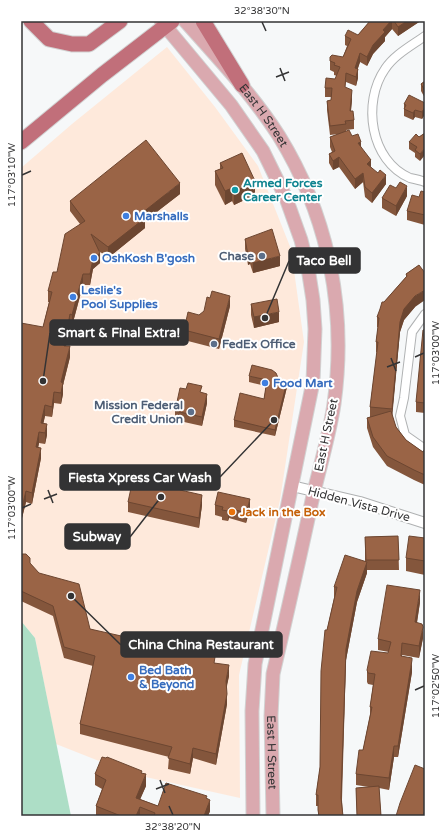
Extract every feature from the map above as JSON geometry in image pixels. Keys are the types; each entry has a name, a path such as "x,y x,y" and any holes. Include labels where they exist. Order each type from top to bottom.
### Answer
{"highway":[{"path":"31,21 33,25 49,38 72,44 90,44 120,21"},
{"path":"203,21 242,85"},
{"path":"21,142 166,23"}],"main road":[{"name":"East H Street","path":"185,21 242,85 280,137 302,181 318,220 327,250 337,303 339,338 334,406 273,674 271,716 273,816"},
{"name":"East H Street","path":"166,23 231,106 263,151 286,198 301,240 308,268 315,329 312,385 254,664 252,711 253,816"}],"street":[{"path":"425,36 395,58 386,68 375,88 372,111 374,129 384,154 402,173 425,182"},
{"path":"425,314 412,332 404,398 400,416 405,435 425,449"},
{"name":"Hidden Vista Drive","path":"292,486 367,504 425,523"}],"shaded area":[{"path":"167,47 215,107 258,166 291,249 304,342 280,500 239,675 240,798 132,774 56,744 35,638 21,621 21,168 72,124"}],"green space":[{"path":"21,621 35,638 71,816 21,816"}],"building":[{"path":"370,21 391,21 383,30 385,32 373,45 367,57 360,53 355,68 358,69 356,77 346,73 345,87 352,90 350,111 353,111 354,120 345,121 346,124 330,126 327,101 331,100 332,88 325,88 326,78 335,79 340,67 334,65 335,63 330,61 330,57 332,55 343,57 351,39 345,36 348,30 358,35"},
{"path":"394,21 407,21 398,27"},
{"path":"425,81 425,91 421,84"},
{"path":"409,95 425,103 425,107 422,112 415,110 413,113 404,109 406,105 404,104"},
{"path":"349,130 352,136 358,134 361,142 358,143 371,160 367,164 378,173 380,170 386,175 372,193 365,187 363,173 355,179 339,157 333,161 329,154 335,151 330,137"},
{"path":"425,133 425,148 420,154 415,150 417,147 409,142 416,134 419,137"},
{"path":"146,140 180,183 142,213 145,218 108,247 91,234 100,253 93,259 90,274 83,274 72,315 70,314 64,346 70,346 61,382 63,383 61,393 54,392 52,407 45,405 41,423 47,424 45,433 39,432 36,447 41,448 32,493 26,491 21,511 21,323 43,327 52,292 48,291 53,272 57,272 65,234 85,221 70,201"},
{"path":"242,153 255,181 234,192 232,188 225,191 215,171 223,168 220,163"},
{"path":"400,182 407,186 396,206 382,198 390,185 396,188"},
{"path":"421,191 425,192 425,215 407,211 412,195 419,197"},
{"path":"272,229 280,256 253,263 250,254 248,255 245,239"},
{"path":"419,265 425,273 425,290 415,296 404,309 400,322 392,409 370,407 378,342 376,342 379,318 377,317 382,302 384,302 407,276 406,274"},
{"path":"212,291 230,296 219,339 184,330 188,312 199,315 204,311 207,297 210,298"},
{"path":"277,299 279,312 254,317 251,304"},
{"path":"423,330 425,330 425,403 416,402"},
{"path":"252,365 272,370 276,373 279,380 287,381 275,430 234,420 240,393 264,399 267,380 249,376"},
{"path":"188,383 202,386 200,392 207,394 202,417 175,411 180,388 186,389"},
{"path":"391,411 396,427 406,440 423,452 424,450 425,451 425,475 387,456 373,437 367,418"},
{"path":"133,479 147,482 148,479 154,480 153,484 168,487 169,484 181,486 180,490 202,495 199,518 128,502"},
{"path":"218,492 250,499 246,513 229,508 228,511 222,510 223,507 215,505"},
{"path":"398,536 399,560 366,560 365,537"},
{"path":"409,536 425,538 425,561 406,558"},
{"path":"21,554 26,554 30,558 30,563 39,573 79,584 90,629 215,657 214,663 229,665 226,681 227,694 216,754 193,748 190,764 168,758 172,747 80,724 95,656 64,647 53,606 21,591"},
{"path":"345,555 367,562 357,591 346,649 341,798 343,816 319,816 318,795 316,795 320,767 321,671 325,630 327,630 337,587 334,587"},
{"path":"387,585 420,590 415,622 422,624 423,627 419,646 402,643 401,656 412,658 412,660 398,746 394,746 389,778 356,774 359,750 363,750 372,707 370,707 375,674 368,673 367,670 371,651 388,653 391,642 378,639"},
{"path":"102,757 107,757 146,774 136,798 158,806 166,783 207,796 206,798 210,800 204,816 154,816 155,813 140,807 136,816 121,816 96,806 106,780 95,774"},
{"path":"415,765 425,769 425,810 423,816 396,816 400,803"},
{"path":"379,786 381,816 357,816 356,788"}],"place":[{"name":"Armed Forces Career Center","path":"235,190"},
{"name":"Marshalls","path":"126,216"},
{"name":"Chase","path":"262,256"},
{"name":"OshKosh B'gosh","path":"94,258"},
{"name":"Leslie's Pool Supplies","path":"73,297"},
{"name":"Taco Bell","path":"265,318"},
{"name":"FedEx Office","path":"214,344"},
{"name":"Smart & Final Extra!","path":"43,381"},
{"name":"Food Mart","path":"265,383"},
{"name":"Mission Federal Credit Union","path":"191,412"},
{"name":"Fiesta Xpress Car Wash","path":"274,420"},
{"name":"Subway","path":"161,497"},
{"name":"Jack in the Box","path":"232,512"},
{"name":"China China Restaurant","path":"71,596"},
{"name":"Bed Bath & Beyond","path":"131,677"}]}
